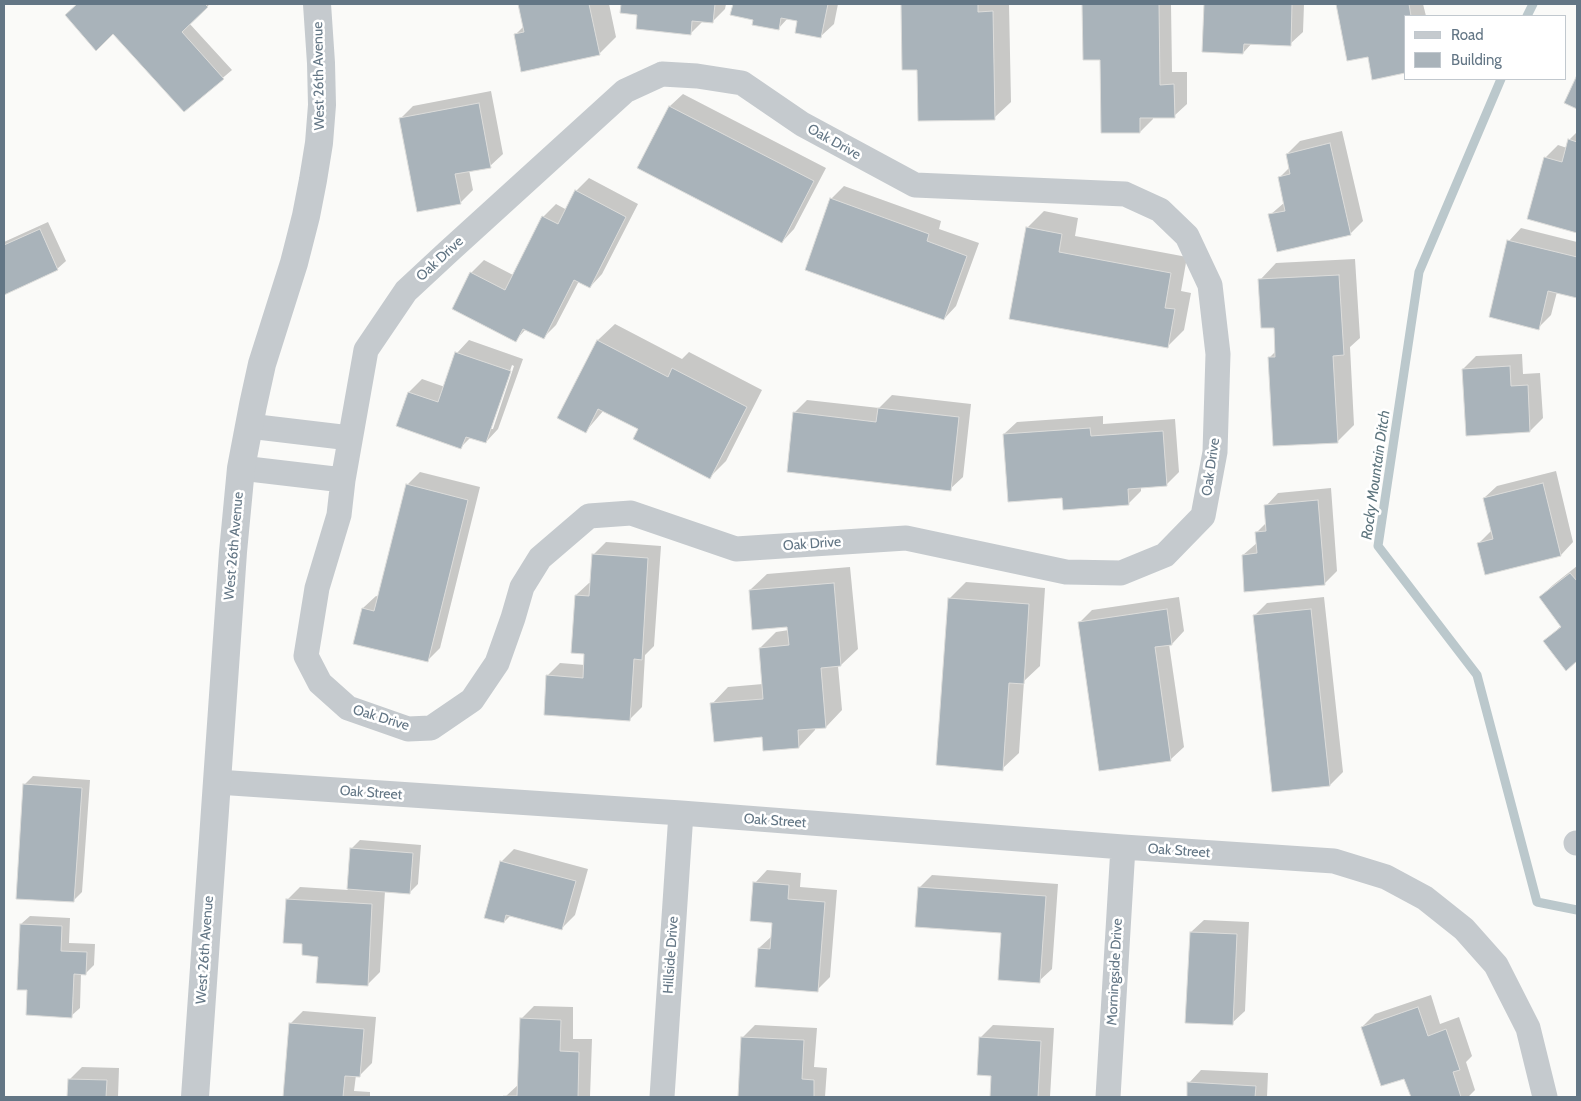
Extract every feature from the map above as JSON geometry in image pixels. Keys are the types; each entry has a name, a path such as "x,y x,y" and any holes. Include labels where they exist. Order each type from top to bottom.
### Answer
{"street":[{"name":"West 26th Avenue","path":"195,1097 233,552 241,468 262,364 294,263 313,180 319,143 322,105 317,4"},
{"name":"Oak Drive","path":"662,74 697,76 742,83 802,124 914,186 1125,194 1160,210 1187,236 1210,285 1218,354 1215,452 1203,516 1165,555 1121,573 1066,572 906,538 736,549 632,512 589,516 540,558 522,587 497,663 472,700 431,728 408,728 348,708 320,683 306,656 317,588 339,515 342,480 366,350 406,291 625,91 662,74"},
{"path":"249,426 350,438"},
{"path":"241,468 342,480"},
{"name":"Oak Street","path":"217,782 1334,861 1386,877 1424,898 1464,929 1496,965 1528,1028 1545,1097"},
{"name":"Hillside Drive","path":"662,1097 681,814"},
{"name":"Morningside Drive","path":"1108,1097 1122,847"}],"building":[{"path":"77,4 205,4 208,7 182,32 224,79 184,112 113,34 96,51 65,15"},
{"path":"518,4 589,4 600,55 521,72 514,34 524,32"},
{"path":"621,4 715,4 713,23 692,21 691,35 636,29 637,15 620,13"},
{"path":"733,4 828,4 821,38 795,33 797,21 781,18 779,30 752,25 753,20 730,15"},
{"path":"901,4 978,4 978,12 993,11 995,120 918,121 917,70 902,70"},
{"path":"1082,4 1159,4 1160,85 1174,84 1175,118 1140,118 1140,133 1101,133 1100,60 1083,60"},
{"path":"1204,4 1292,4 1291,46 1244,44 1243,54 1202,52"},
{"path":"1336,4 1409,4 1411,15 1404,15 1404,73 1372,80 1368,57 1347,61"},
{"path":"1577,75 1577,109 1564,103"},
{"path":"479,103 491,168 455,174 461,204 417,212 399,118"},
{"path":"669,106 814,181 782,243 637,168"},
{"path":"1568,139 1577,142 1577,233 1527,219 1544,157 1562,162"},
{"path":"1330,143 1351,235 1277,252 1268,214 1285,211 1278,177 1290,174 1286,154"},
{"path":"575,190 626,217 590,288 574,280 544,339 523,329 516,342 452,309 470,272 505,290 542,216 558,224"},
{"path":"830,198 929,234 927,241 967,256 944,320 805,270"},
{"path":"1026,227 1062,234 1059,252 1171,273 1165,308 1175,309 1168,348 1009,319"},
{"path":"40,229 58,270 4,295 4,245"},
{"path":"1507,240 1577,257 1577,298 1548,291 1539,330 1489,317"},
{"path":"1339,275 1344,355 1333,356 1338,443 1273,446 1268,357 1275,357 1274,328 1261,328 1258,279"},
{"path":"597,340 668,377 672,368 747,407 710,479 633,439 638,429 598,409 586,433 557,418"},
{"path":"455,352 511,371 486,443 466,437 461,449 396,426 408,392 438,402"},
{"path":"1510,366 1511,386 1528,385 1530,432 1466,436 1462,369"},
{"path":"878,408 959,417 951,491 787,472 793,412 876,422"},
{"path":"1090,428 1091,436 1163,431 1167,486 1128,489 1129,505 1063,510 1062,498 1008,502 1003,434"},
{"path":"1543,483 1561,556 1485,575 1477,543 1493,539 1483,498"},
{"path":"406,484 468,500 428,662 353,644 362,608 374,611"},
{"path":"1318,500 1325,585 1244,592 1242,555 1257,553 1255,532 1266,531 1264,505"},
{"path":"592,554 648,558 642,660 634,659 630,721 544,715 546,675 583,678 584,654 571,653 575,595 589,596"},
{"path":"1570,573 1577,581 1577,661 1566,671 1543,641 1561,627 1539,597"},
{"path":"834,583 841,666 821,668 826,728 798,730 799,748 763,751 762,737 714,742 710,703 763,699 759,648 789,645 787,627 752,630 749,590"},
{"path":"948,598 1029,604 1024,684 1009,683 1003,771 936,765"},
{"path":"1167,609 1172,645 1155,647 1171,761 1099,771 1078,622"},
{"path":"1311,609 1330,786 1272,792 1253,615"},
{"path":"23,784 82,788 74,902 16,899"},
{"path":"350,848 413,853 410,894 347,889"},
{"path":"500,861 576,881 562,930 506,915 504,923 484,918"},
{"path":"753,882 789,885 788,899 825,902 818,992 755,987 758,948 770,949 772,923 750,921"},
{"path":"918,887 1046,896 1040,983 998,980 1001,933 915,927"},
{"path":"286,899 372,904 368,986 316,983 318,957 302,955 302,944 283,943"},
{"path":"20,924 62,926 61,951 87,952 86,975 74,974 72,1018 26,1015 27,990 17,990"},
{"path":"1190,932 1237,934 1233,1025 1185,1023"},
{"path":"1418,1007 1428,1036 1446,1029 1460,1070 1453,1072 1461,1097 1411,1097 1404,1079 1381,1086 1361,1027"},
{"path":"520,1018 561,1020 560,1051 579,1052 578,1097 503,1097 517,1096"},
{"path":"289,1023 364,1029 360,1077 345,1076 343,1097 283,1097"},
{"path":"741,1037 804,1040 802,1079 814,1080 814,1097 738,1097"},
{"path":"979,1037 1041,1041 1038,1097 990,1097 991,1076 977,1075"},
{"path":"68,1079 107,1080 106,1097 67,1097"},
{"path":"1187,1082 1256,1086 1255,1097 1187,1097"}],"waterway":[{"name":"Rocky Mountain Ditch","path":"1528,15 1533,4"},
{"name":"Rocky Mountain Ditch","path":"1501,80 1419,272 1378,546 1477,675 1537,902 1577,910"}]}
